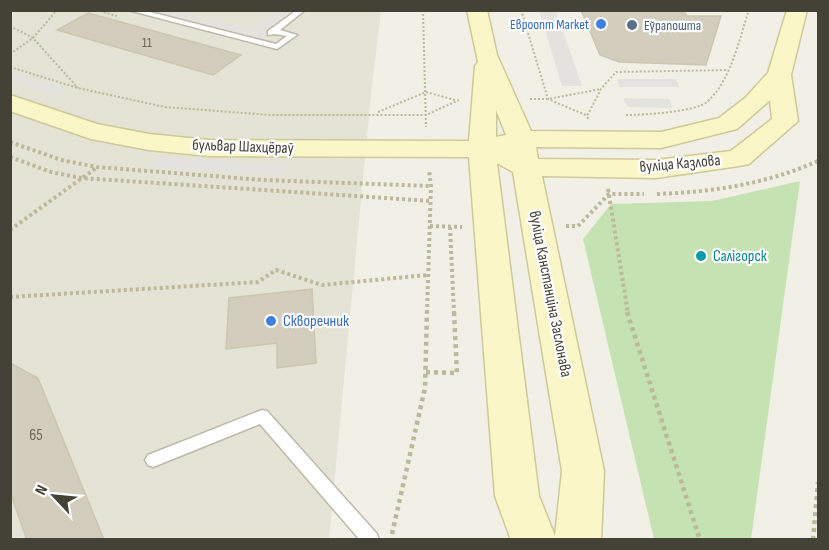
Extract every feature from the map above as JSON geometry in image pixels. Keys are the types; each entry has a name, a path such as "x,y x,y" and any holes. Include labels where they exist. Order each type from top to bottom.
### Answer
{"main road":[{"name":"вуліца Канстанціна Заслонава","path":"477,10 486,56 524,153 583,471 578,540"},
{"name":"вуліца Казлова","path":"482,149 656,169 738,158 785,121 779,75 794,11"},
{"name":"вуліца Канстанціна Заслонава","path":"486,56 482,149 517,496 534,540"},
{"name":"вуліца Казлова","path":"524,153 661,140 728,124 754,103 779,75"},
{"name":"бульвар Шахцёраў","path":"10,102 91,131 149,142 209,148 482,149"}],"lane":[{"path":"131,10 277,47 293,35 274,31"},
{"path":"258,42 302,10"},
{"path":"153,460 262,416 371,540"}],"path":[{"path":"10,54 33,38 57,10"},
{"path":"96,10 124,18"},
{"path":"110,14 116,10"},
{"path":"390,540 425,388 426,372 431,186 426,150 423,10"},
{"path":"521,10 548,99"},
{"path":"622,116 657,115 706,103 724,79 749,10"},
{"path":"10,26 33,38 78,88"},
{"path":"10,67 78,88 165,107 270,115 426,115"},
{"path":"587,116 601,89 616,72 727,70"},
{"path":"548,99 601,89"},
{"path":"375,114 426,92 456,100"},
{"path":"548,99 587,116 599,116"},
{"path":"10,142 61,160 96,167 263,180 431,186"},
{"path":"10,157 51,172 81,178 431,201"},
{"path":"537,227 578,226 609,194 679,193 738,187 771,180 819,161"},
{"path":"10,230 96,167"},
{"path":"609,194 626,308 700,540"},
{"path":"430,226 490,228"},
{"path":"426,372 457,373 450,227"},
{"path":"10,297 258,282 276,270 322,285 428,275"},
{"path":"813,540 819,482"}],"shaded area":[{"path":"10,11 381,11 371,94 329,539 11,539"},
{"path":"147,11 172,11 249,29 277,11 296,11 259,38"},
{"path":"539,11 556,11 582,86 562,86"},
{"path":"10,72 67,89 57,96 11,81"},
{"path":"617,79 676,79 679,87 619,87"},
{"path":"623,98 670,99 672,108 628,107"},
{"path":"157,157 287,165 281,176 154,167"}],"green space":[{"path":"800,181 751,539 654,539 583,239 611,204 712,201"}],"building":[{"path":"581,10 683,10 687,16 721,16 706,65 619,62 600,55"},
{"path":"88,13 241,55 213,75 57,30"},
{"name":"Скворечник","path":"312,289 316,363 277,368 277,343 226,349 229,298"},
{"path":"10,363 38,378 104,540 27,540 10,492"}],"place":[{"name":"Евроопт Market","path":"601,24"},
{"name":"Еўрапошта","path":"632,25"},
{"name":"Салігорск","path":"701,256"},
{"name":"Скворечник","path":"271,321"}]}
